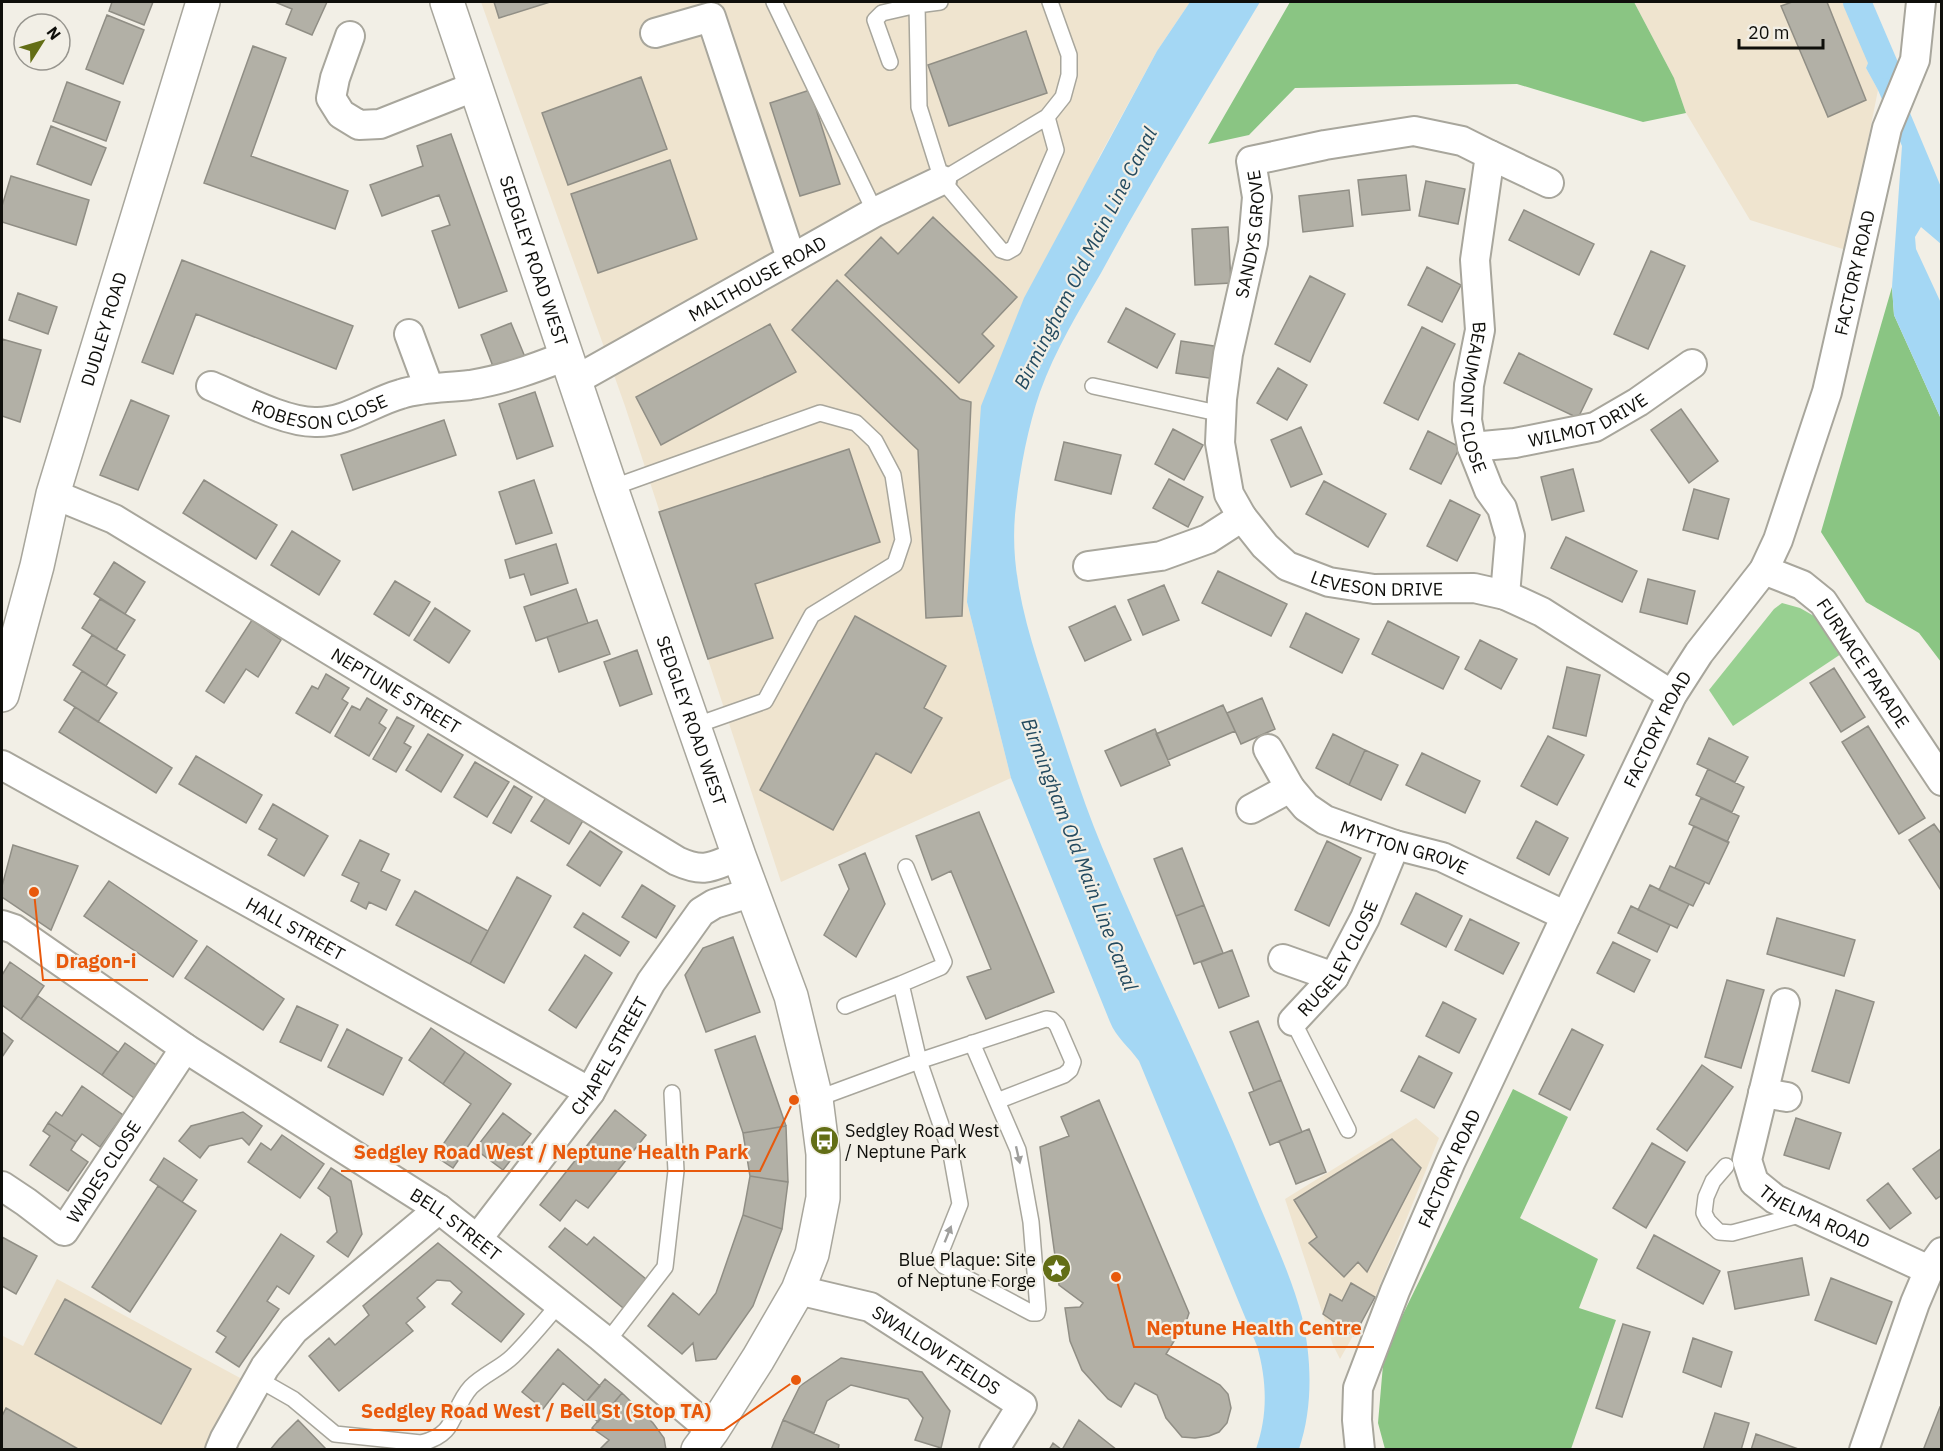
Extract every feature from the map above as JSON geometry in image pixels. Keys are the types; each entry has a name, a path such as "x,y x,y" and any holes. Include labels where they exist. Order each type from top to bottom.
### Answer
{"main road":[{"name":"DUDLEY ROAD","path":"2,695 53,494 203,2"},
{"name":"SEDGLEY ROAD WEST","path":"447,2 611,488 739,856 791,996 816,1099 823,1154 823,1198 812,1254 798,1290 707,1443"},
{"name":"DUDLEY ROAD","path":"2,716 12,659"}],"street":[{"name":"FACTORY ROAD","path":"1360,1449 1357,1420 1358,1388 1395,1291 1451,1161 1672,695 1699,653 1764,570 1778,540 1827,392 1887,128 1915,60 1921,2"},
{"path":"655,33 711,17 791,258"},
{"path":"350,36 335,78 331,98 342,114 359,125 380,123 476,86"},
{"name":"SANDYS GROVE","path":"1242,517 1229,494 1220,443 1228,354 1253,243 1257,197 1251,161 1325,145 1414,131 1462,141 1490,155"},
{"path":"1490,155 1549,183"},
{"name":"BEAUMONT CLOSE","path":"1490,155 1475,260 1480,330 1469,385 1467,420 1472,447 1490,490 1502,508 1510,536 1505,595"},
{"name":"MALTHOUSE ROAD","path":"570,369 791,258 875,212 942,180"},
{"path":"409,334 429,387"},
{"name":"WILMOT DRIVE","path":"1472,447 1515,443 1595,427 1638,402 1692,364"},
{"name":"ROBESON CLOSE","path":"211,386 287,417 313,422 333,421 400,394 429,387 469,385 514,376 570,369"},
{"name":"NEPTUNE STREET","path":"53,494 114,519 677,861 704,870 739,856"},
{"path":"1089,566 1161,556 1208,539 1242,517"},
{"name":"LEVESON DRIVE","path":"1242,517 1265,546 1287,566 1329,582 1374,589 1474,588 1505,595 1542,612 1672,695"},
{"name":"FURNACE PARADE","path":"1764,570 1802,585 1823,602 1941,781"},
{"path":"1251,809 1290,788 1268,749"},
{"name":"HALL STREET","path":"2,765 590,1092"},
{"name":"MYTTON GROVE","path":"1290,788 1306,807 1325,820 1395,845 1442,857 1566,916"},
{"name":"RUGELEY CLOSE","path":"1293,1021 1334,976 1365,918 1395,845"},
{"name":"CHAPEL STREET","path":"478,1239 590,1092 651,982 700,912 714,904 753,892"},
{"name":"BELL STREET","path":"2,925 14,929 185,1048 439,1209 608,1342 707,1443"},
{"path":"1282,959 1334,976"},
{"name":"THELMA ROAD","path":"1785,1003 1775,1095 1747,1160 1754,1182 1775,1199 1806,1213 1935,1261"},
{"name":"WADES CLOSE","path":"2,1186 64,1231 185,1048"},
{"path":"220,1449 265,1367 294,1330 439,1209"},
{"path":"1864,1449 1915,1303 1935,1261"},
{"name":"SWALLOW FIELDS","path":"798,1290 870,1307 1022,1405 994,1449"}],"lane":[{"path":"774,2 875,212"},
{"path":"890,62 875,20 882,13 940,2"},
{"path":"942,180 1047,117 1063,97 1069,75 1069,55 1050,2"},
{"path":"917,5 919,107 942,180 1000,250 1006,252 1014,248 1056,150 1047,117"},
{"path":"1093,386 1222,414"},
{"path":"611,488 820,413 856,423 875,441 893,475 903,540 895,564 812,615 765,702 694,726"},
{"path":"845,1006 941,967 944,962 906,867"},
{"path":"901,984 919,1061 951,1154 960,1204 938,1259 944,1266 1032,1313 1037,1313 1031,1222 1018,1150 972,1043"},
{"path":"816,1099 972,1043 1046,1019 1052,1020 1057,1025 1073,1062 1070,1070 1064,1075 997,1101"},
{"name":"RUGELEY CLOSE","path":"1293,1021 1348,1130"},
{"path":"608,1342 665,1268 676,1171 676,1132 672,1093"},
{"path":"1726,1166 1713,1181 1706,1197 1704,1214 1719,1232 1732,1233 1806,1213"},
{"path":"258,1379 293,1399 335,1434 421,1443 434,1440 447,1430 470,1388 488,1372 511,1358 560,1304"}],"shaded area":[{"path":"481,2 1190,2 1157,51 1098,159 967,602 1011,778 781,882 625,406"},
{"path":"1634,2 1849,2 1872,53 1866,68 1878,90 1846,250 1750,220 1686,113 1674,78"},
{"path":"1416,1118 1439,1138 1375,1297 1340,1359 1333,1345 1285,1199"},
{"path":"57,1279 242,1379 206,1449 2,1449 2,1339 3,1336 23,1346"}],"green space":[{"path":"1290,2 1634,2 1674,78 1686,113 1643,122 1517,84 1295,88 1249,135 1208,144"},
{"path":"1892,287 1894,315 1941,419 1941,662 1919,633 1866,602 1821,532"},
{"path":"1782,603 1800,608 1821,620 1844,652 1733,726 1709,690 1774,609"},
{"path":"1513,1089 1568,1117 1520,1218 1598,1259 1579,1308 1616,1320 1571,1449 1385,1449 1378,1423 1384,1353"}],"water":[{"name":"Birmingham Old Main Line Canal","path":"1190,2 1260,2 1139,204 1068,331 1046,376 1027,437 1015,515 1014,540 1019,591 1025,616 1039,665 1095,831 1233,1142 1292,1284 1305,1333 1310,1383 1307,1417 1299,1449 1256,1449 1263,1423 1265,1398 1263,1372 1257,1346 1139,1061 1110,1022 1011,778 967,602 981,406 1024,298 1157,51"},
{"path":"1869,28 1887,58 1941,187 1941,244 1921,227 1915,237 1916,249 1941,303 1941,419 1894,315 1892,287 1902,146 1866,68 1872,53"}],"building":[{"path":"112,2 153,2 144,25 109,11"},
{"path":"275,2 327,2 312,35 286,24 292,9"},
{"path":"494,2 550,2 499,18"},
{"path":"1792,2 1827,2 1866,100 1828,117 1781,6"},
{"path":"107,15 144,30 123,84 86,69"},
{"path":"1026,31 1047,93 949,126 928,65"},
{"path":"253,46 286,58 251,156 348,191 335,229 204,183"},
{"path":"641,77 667,149 568,185 542,113"},
{"path":"67,82 120,102 106,141 53,121"},
{"path":"810,90 840,184 800,196 770,103"},
{"path":"51,126 106,148 91,185 37,164"},
{"path":"451,134 507,291 459,308 432,231 450,225 439,195 382,216 370,185 423,166 417,146"},
{"path":"670,160 697,239 598,273 571,194"},
{"path":"1406,175 1410,210 1362,215 1358,180"},
{"path":"11,176 89,200 76,245 2,222 2,206"},
{"path":"1426,181 1465,189 1458,224 1419,216"},
{"path":"1349,190 1353,226 1303,232 1299,196"},
{"path":"1524,210 1594,244 1579,275 1509,240"},
{"path":"933,217 1017,297 982,334 994,346 959,383 845,275 881,237 898,254"},
{"path":"1228,227 1231,283 1195,285 1192,229"},
{"path":"1651,251 1685,266 1648,349 1614,334"},
{"path":"182,260 353,326 336,369 196,314 173,374 142,362"},
{"path":"1427,267 1461,285 1442,322 1408,305"},
{"path":"1310,276 1345,294 1310,362 1275,344"},
{"path":"837,280 960,399 971,402 962,616 926,618 918,450 792,330"},
{"path":"18,293 57,307 48,334 9,320"},
{"path":"1126,308 1175,334 1157,368 1108,342"},
{"path":"511,323 525,357 494,369 481,335"},
{"path":"770,324 796,372 661,445 636,397"},
{"path":"1422,327 1455,344 1418,420 1384,403"},
{"path":"2,339 41,350 20,422 2,416"},
{"path":"1181,341 1220,347 1215,379 1176,373"},
{"path":"1519,353 1592,389 1578,418 1504,383"},
{"path":"1278,368 1307,385 1287,420 1257,403"},
{"path":"535,392 553,446 517,459 499,404"},
{"path":"131,400 169,416 138,490 100,475"},
{"path":"1681,409 1718,461 1689,483 1651,430"},
{"path":"444,420 456,455 353,490 341,455"},
{"path":"1301,427 1322,474 1291,487 1271,440"},
{"path":"1173,429 1203,445 1184,480 1155,464"},
{"path":"1428,431 1460,447 1441,484 1410,469"},
{"path":"1064,442 1121,455 1111,494 1055,480"},
{"path":"849,449 880,542 755,584 773,638 708,659 659,512"},
{"path":"1573,469 1584,511 1552,520 1541,477"},
{"path":"1169,479 1203,497 1188,527 1153,508"},
{"path":"204,480 277,525 256,559 183,513"},
{"path":"534,480 552,533 516,544 499,492"},
{"path":"1324,481 1386,514 1368,547 1306,514"},
{"path":"1694,489 1729,499 1718,539 1683,530"},
{"path":"1450,500 1480,515 1457,561 1427,546"},
{"path":"292,531 340,561 319,595 271,565"},
{"path":"1566,537 1637,571 1622,602 1551,568"},
{"path":"556,544 568,583 531,595 524,574 510,578 505,560"},
{"path":"114,562 145,582 125,614 94,594"},
{"path":"1218,571 1287,604 1271,636 1202,603"},
{"path":"1648,579 1695,591 1687,624 1640,612"},
{"path":"395,581 430,602 409,636 374,614"},
{"path":"1164,585 1179,620 1143,635 1128,600"},
{"path":"576,589 588,623 536,641 524,607"},
{"path":"100,599 135,620 116,650 82,628"},
{"path":"1115,606 1131,640 1085,661 1069,627"},
{"path":"435,608 470,631 449,663 414,640"},
{"path":"1306,613 1359,639 1342,673 1290,647"},
{"path":"855,616 946,666 924,708 942,718 911,773 876,753 833,830 760,790"},
{"path":"252,620 281,640 258,677 246,669 224,703 206,691"},
{"path":"597,620 610,654 559,672 547,637"},
{"path":"1388,621 1459,657 1443,689 1372,654"},
{"path":"92,635 125,655 106,686 73,665"},
{"path":"1480,640 1517,659 1501,689 1465,669"},
{"path":"637,650 652,694 620,706 604,662"},
{"path":"1567,667 1600,675 1586,736 1553,728"},
{"path":"1834,668 1865,717 1841,732 1810,683"},
{"path":"82,671 117,693 98,722 64,700"},
{"path":"326,674 349,688 342,699 348,703 330,733 296,713 312,686 318,689"},
{"path":"367,698 387,710 379,723 386,728 369,756 335,736 352,706 360,710"},
{"path":"1262,698 1275,729 1241,744 1227,713"},
{"path":"1223,705 1235,731 1168,760 1156,734"},
{"path":"75,707 172,768 156,793 59,732"},
{"path":"397,717 414,726 404,743 411,747 396,772 373,759"},
{"path":"1868,726 1925,818 1899,834 1842,742"},
{"path":"1155,729 1170,765 1121,786 1105,751"},
{"path":"428,734 463,755 441,792 406,770"},
{"path":"1333,734 1365,750 1349,785 1316,768"},
{"path":"1548,736 1584,755 1557,805 1521,786"},
{"path":"1709,738 1748,757 1735,782 1697,764"},
{"path":"1365,750 1398,765 1381,800 1349,785"},
{"path":"1422,753 1480,781 1465,813 1406,785"},
{"path":"196,756 262,795 246,823 179,784"},
{"path":"475,762 509,782 487,817 454,797"},
{"path":"1708,769 1744,787 1732,812 1696,795"},
{"path":"514,786 532,797 511,833 493,823"},
{"path":"547,796 584,819 569,844 531,821"},
{"path":"1701,798 1739,816 1727,842 1689,824"},
{"path":"273,804 328,836 304,876 268,855 277,839 259,829"},
{"path":"979,812 1054,992 986,1019 967,977 991,969 951,871 932,880 916,836"},
{"path":"1536,821 1568,838 1549,875 1517,858"},
{"path":"1934,824 1942,835 1942,892 1909,840"},
{"path":"1694,826 1729,842 1709,884 1675,868"},
{"path":"590,831 622,852 600,886 567,865"},
{"path":"360,840 389,854 381,871 400,880 386,910 369,902 366,909 351,901 359,883 342,875"},
{"path":"1327,841 1361,858 1329,926 1295,910"},
{"path":"13,845 78,866 51,930 2,897 2,886"},
{"path":"1182,848 1204,905 1176,916 1154,859"},
{"path":"865,853 885,904 856,957 824,935 849,889 839,865"},
{"path":"1670,866 1705,882 1693,906 1659,890"},
{"path":"517,877 551,896 504,983 470,964"},
{"path":"109,881 197,941 173,977 84,916"},
{"path":"642,885 675,906 656,938 622,917"},
{"path":"1650,885 1689,904 1677,928 1638,910"},
{"path":"415,891 488,931 470,964 396,925"},
{"path":"1416,893 1462,916 1446,947 1401,924"},
{"path":"1204,905 1223,953 1194,964 1176,916"},
{"path":"1631,906 1670,925 1657,952 1618,933"},
{"path":"583,913 629,942 620,956 574,927"},
{"path":"1777,918 1855,940 1844,976 1767,954"},
{"path":"1470,919 1519,943 1503,974 1455,950"},
{"path":"733,937 760,1012 706,1032 685,975 703,948"},
{"path":"1613,942 1650,960 1634,992 1597,973"},
{"path":"207,946 284,999 263,1030 185,978"},
{"path":"1232,950 1249,996 1219,1008 1201,962"},
{"path":"585,955 612,973 576,1028 549,1010"},
{"path":"10,962 44,986 21,1019 2,1005 2,975"},
{"path":"1727,980 1764,990 1741,1068 1705,1057"},
{"path":"1836,990 1874,1002 1849,1083 1812,1071"},
{"path":"38,996 118,1052 102,1075 21,1019"},
{"path":"1443,1002 1476,1019 1459,1053 1426,1036"},
{"path":"297,1006 338,1025 321,1061 280,1042"},
{"path":"1258,1021 1281,1080 1254,1091 1230,1032"},
{"path":"431,1028 465,1052 443,1084 409,1060"},
{"path":"347,1029 402,1058 383,1095 328,1067"},
{"path":"1572,1029 1603,1045 1570,1110 1539,1094"},
{"path":"2,1032 13,1041 2,1057"},
{"path":"755,1036 786,1126 743,1133 715,1050"},
{"path":"125,1043 159,1067 137,1100 102,1075"},
{"path":"465,1052 511,1084 453,1168 435,1156 471,1104 443,1084"},
{"path":"1419,1056 1452,1073 1434,1108 1401,1091"},
{"path":"1702,1065 1733,1087 1687,1151 1657,1129"},
{"path":"1281,1080 1302,1132 1270,1145 1249,1093"},
{"path":"82,1086 123,1115 100,1147 82,1134 76,1142 48,1123 56,1112 62,1116"},
{"path":"1099,1100 1189,1313 1166,1354 1220,1385 1228,1394 1231,1408 1227,1423 1219,1432 1209,1436 1182,1437 1166,1418 1157,1395 1135,1383 1121,1407 1108,1399 1082,1370 1070,1341 1065,1308 1080,1307 1083,1303 1059,1285 1040,1147 1069,1136 1061,1117"},
{"path":"615,1110 646,1135 588,1208 576,1200 560,1221 540,1205"},
{"path":"243,1112 262,1126 249,1145 242,1138 209,1146 200,1158 179,1141 191,1126"},
{"path":"503,1113 531,1134 503,1170 475,1149"},
{"path":"1796,1118 1841,1133 1829,1169 1784,1155"},
{"path":"48,1123 76,1142 71,1150 88,1162 68,1191 30,1165 50,1136 43,1131"},
{"path":"786,1126 788,1182 750,1176 743,1133"},
{"path":"1309,1129 1326,1172 1296,1184 1279,1141"},
{"path":"282,1135 324,1164 300,1198 248,1162 261,1143 271,1150"},
{"path":"1392,1139 1421,1168 1367,1272 1358,1262 1344,1277 1309,1243 1317,1237 1294,1200"},
{"path":"1652,1143 1685,1162 1646,1228 1613,1208"},
{"path":"1942,1148 1942,1195 1936,1199 1913,1169"},
{"path":"164,1158 197,1180 182,1202 150,1180"},
{"path":"331,1168 351,1181 362,1234 348,1257 327,1242 337,1232 330,1197 318,1188"},
{"path":"750,1176 788,1182 782,1229 743,1215"},
{"path":"1888,1183 1911,1213 1890,1229 1867,1200"},
{"path":"158,1186 196,1211 130,1312 92,1287"},
{"path":"743,1215 782,1229 753,1306 716,1359 696,1361 693,1343 682,1354 648,1326 673,1293 699,1315 716,1293"},
{"path":"565,1228 587,1245 594,1237 651,1283 628,1312 549,1247"},
{"path":"281,1234 314,1256 289,1294 277,1286 267,1301 279,1309 239,1367 216,1352 226,1337 217,1331"},
{"path":"1654,1235 1720,1271 1703,1304 1637,1268"},
{"path":"2,1237 37,1256 16,1294 2,1286"},
{"path":"438,1243 524,1314 501,1342 452,1304 462,1292 450,1281 437,1280 417,1298 425,1307 406,1323 413,1331 339,1391 309,1356 329,1338 335,1345 369,1315 363,1306"},
{"path":"1802,1258 1809,1295 1735,1309 1728,1272"},
{"path":"1831,1278 1892,1302 1876,1344 1815,1320"},
{"path":"1351,1283 1375,1297 1354,1336 1323,1314 1330,1294 1342,1301"},
{"path":"65,1299 191,1369 161,1424 35,1354"},
{"path":"1623,1324 1650,1332 1622,1417 1596,1408"},
{"path":"1693,1338 1732,1352 1721,1387 1683,1372"},
{"path":"558,1349 600,1386 586,1402 563,1383 543,1409 522,1392"},
{"path":"841,1358 922,1372 950,1411 941,1448 915,1440 923,1418 908,1399 851,1385 827,1401 814,1433 783,1420 800,1386"},
{"path":"605,1379 622,1393 598,1422 581,1408"},
{"path":"622,1393 653,1423 664,1438 666,1450 599,1450 609,1440 592,1428"},
{"path":"1940,1407 1942,1408 1942,1450 1928,1450 1924,1448"},
{"path":"6,1408 80,1450 2,1450 2,1416"},
{"path":"1715,1413 1749,1423 1741,1450 1703,1450"},
{"path":"298,1420 326,1449 270,1450 279,1439"},
{"path":"783,1420 839,1445 838,1450 771,1450"},
{"path":"1079,1420 1117,1450 1062,1450"},
{"path":"1756,1434 1801,1450 1751,1450"},
{"path":"1053,1443 1062,1450 1049,1450"}],"waterway":[{"path":"1857,2 1884,65"}],"place":[{"name":"Dragon-i","path":"34,892"},
{"name":"Sedgley Road West / Neptune Health Park","path":"794,1100"},
{"name":"Sedgley Road West / Neptune Park","path":"824,1140"},
{"name":"Blue Plaque: Site of Neptune Forge","path":"1057,1269"},
{"name":"Neptune Health Centre","path":"1116,1277"},
{"name":"Sedgley Road West / Bell St (Stop TA)","path":"796,1380"}]}
